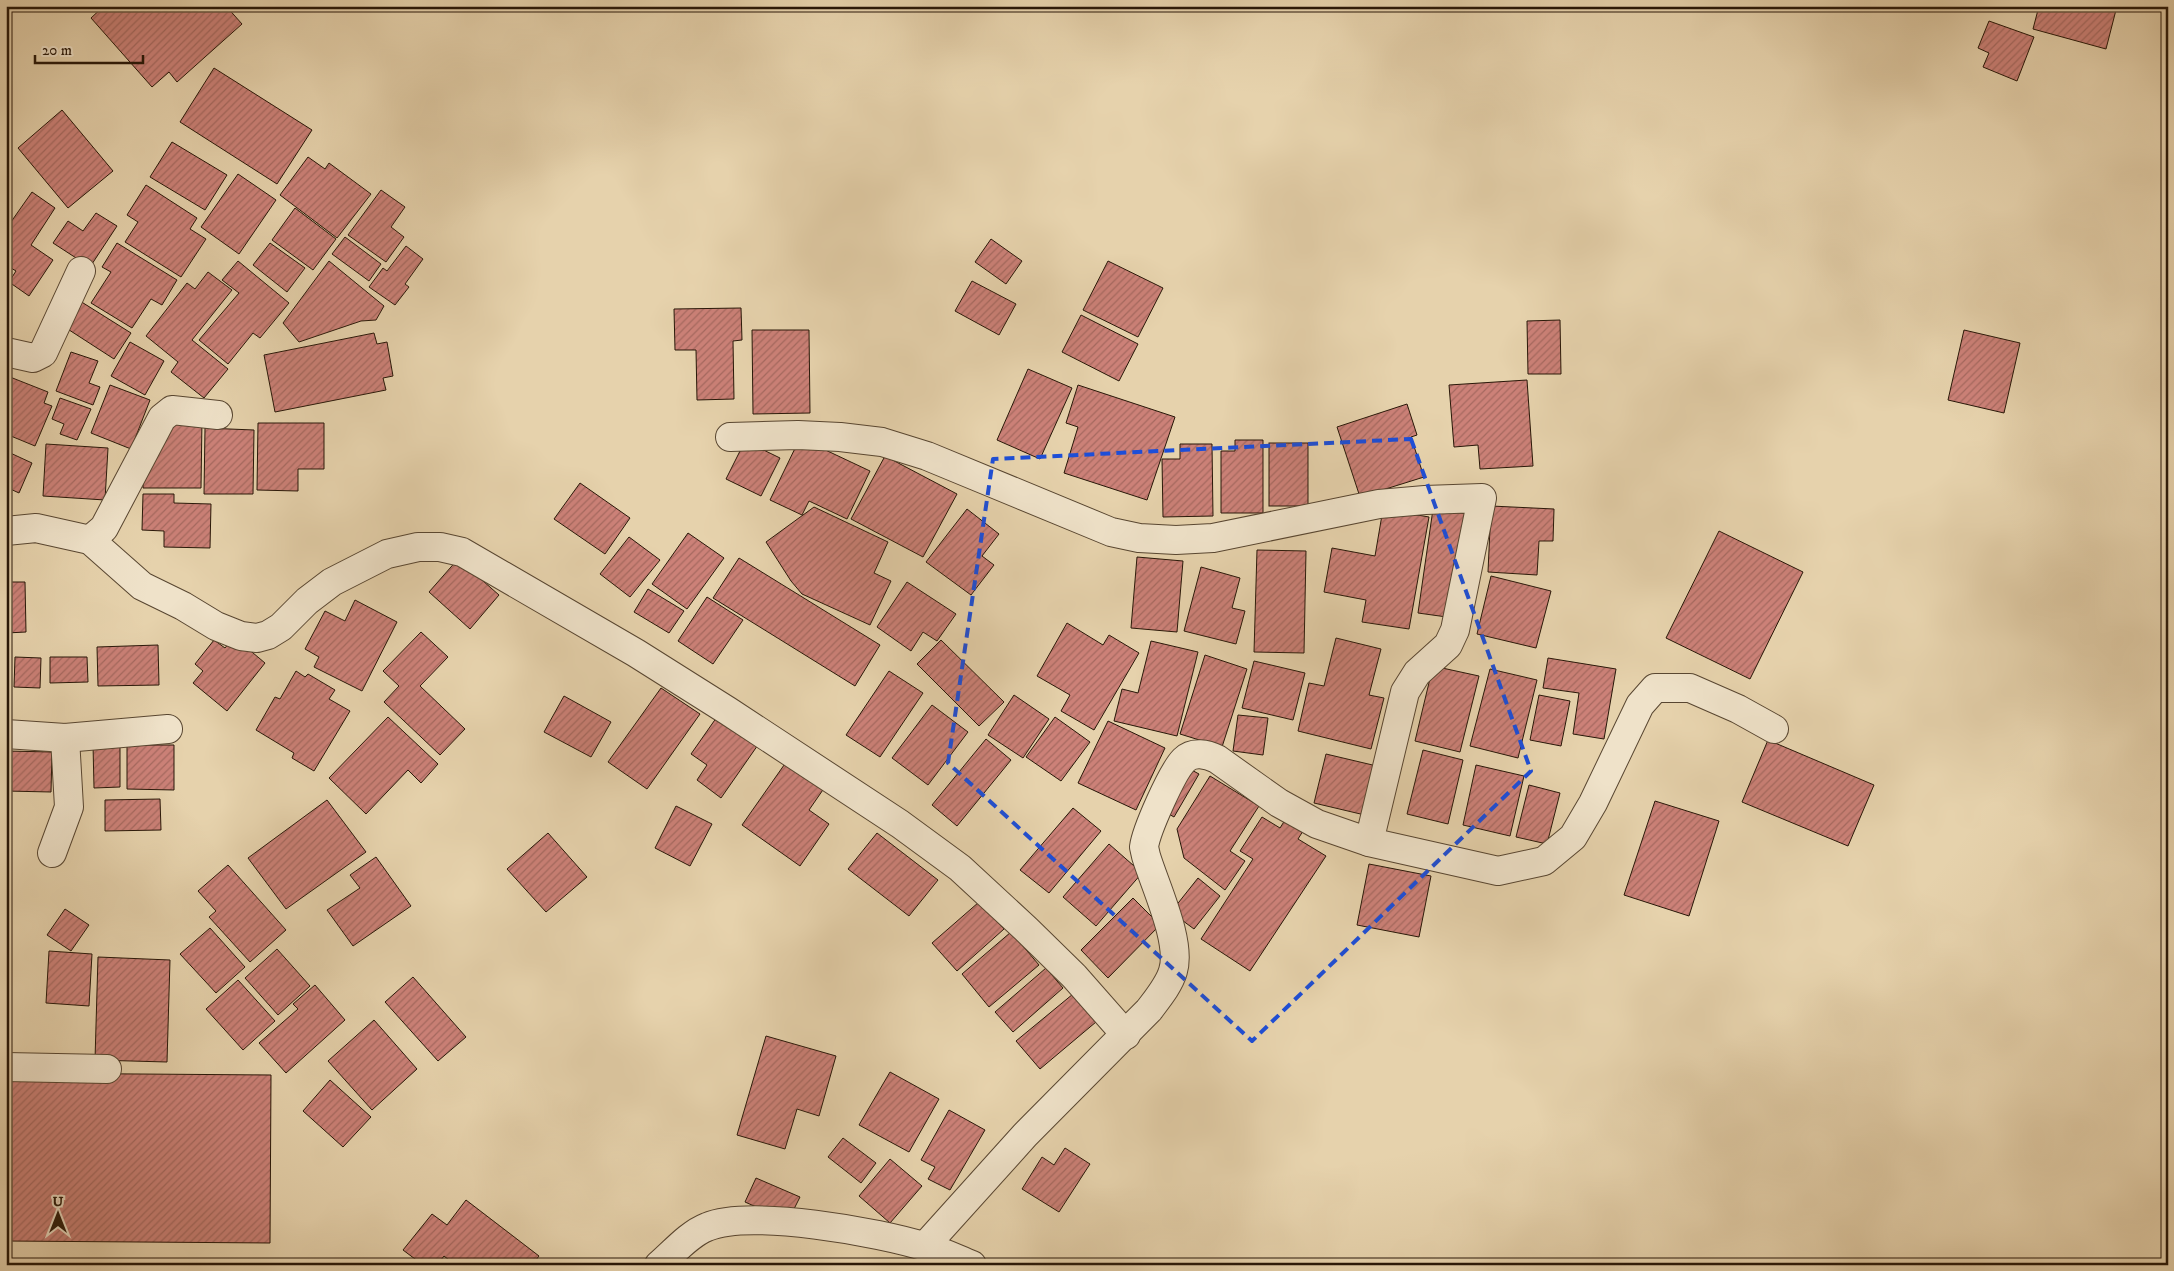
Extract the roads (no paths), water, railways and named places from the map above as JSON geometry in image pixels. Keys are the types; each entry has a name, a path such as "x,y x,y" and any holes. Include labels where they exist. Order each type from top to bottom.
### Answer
{"street":[{"path":"6,352 33,358 43,354 81,271"},
{"path":"90,540 104,528 158,426 167,413 172,410 218,415"},
{"path":"730,437 798,435 882,442 927,456 1111,532 1139,538 1176,540 1213,538 1380,504 1482,498 1456,630 1448,645 1417,673 1405,692 1369,842"},
{"path":"6,531 36,528 90,540 142,586 183,606 216,626 241,636 258,638 268,635 281,627 307,601 332,582 387,554 418,547 440,547 462,552 636,653 736,716 907,830 960,868 1074,976 1126,1035"},
{"path":"925,1246 1025,1135 1149,1010 1173,972 1176,957 1174,941 1144,848 1167,788 1184,760 1190,756 1208,755 1217,759 1296,814 1317,824 1369,842 1498,871 1544,860 1573,837 1592,803 1640,705 1655,688 1690,688 1738,709 1774,728"},
{"path":"6,734 65,738 168,729"},
{"path":"52,853 69,807 65,738"},
{"path":"6,1067 107,1069"},
{"path":"659,1265 705,1227 724,1221 748,1220 840,1228 925,1246 972,1265"}]}
